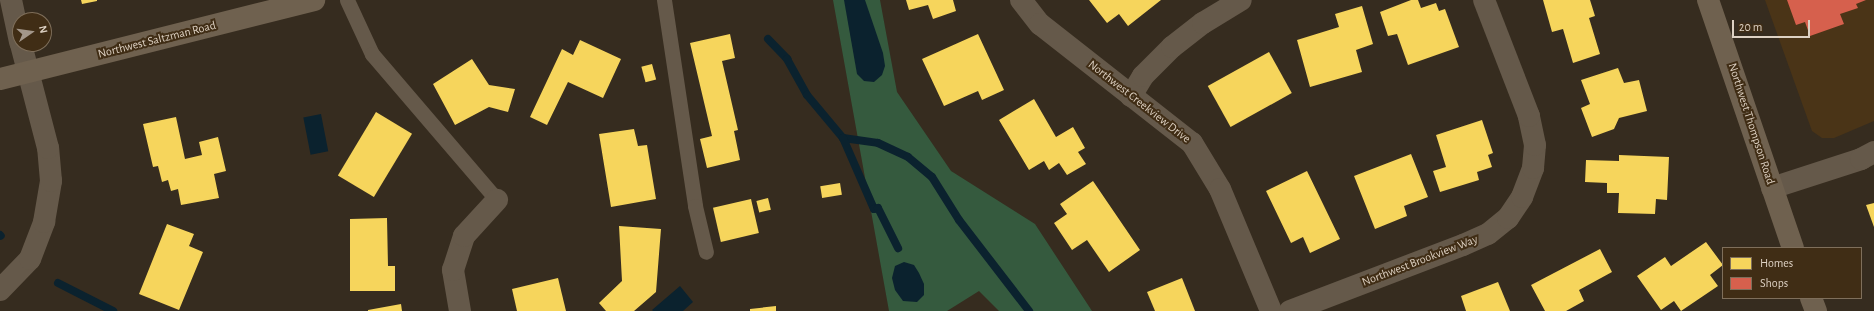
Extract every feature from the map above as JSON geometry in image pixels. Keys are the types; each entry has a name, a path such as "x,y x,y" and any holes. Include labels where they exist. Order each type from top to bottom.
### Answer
{"main road":[{"name":"Northwest Saltzman Road","path":"0,79 314,0"},
{"name":"Northwest Thompson Road","path":"1708,0 1793,247"},
{"path":"1811,299 1816,311"}],"street":[{"path":"11,0 14,12"},
{"name":"Northwest Creekview Drive","path":"1021,0 1040,24 1192,143 1220,189 1270,311"},
{"path":"1131,96 1143,76 1172,47 1203,23 1241,0"},
{"name":"Northwest Brookview Way","path":"1290,311 1488,234 1508,218 1522,197 1533,168 1535,145 1529,116 1484,0"},
{"path":"0,290 30,259 44,222 51,181 48,148 22,52"},
{"path":"1772,188 1861,158 1874,152"},
{"path":"460,311 453,270 464,236 497,200"}],"lane":[{"path":"347,0 372,54 497,200"},
{"path":"664,0 695,206 706,252"}],"shaded area":[{"path":"1765,0 1874,0 1874,121 1834,138 1822,138 1812,131"}],"green space":[{"path":"833,0 880,0 897,92 951,171 1035,224 1092,311 999,311 979,291 947,311 889,311"}],"water":[{"path":"844,0 865,0 883,53 885,66 882,75 874,82 864,81 857,74"},
{"path":"321,114 328,151 311,155 303,117"},
{"path":"904,262 914,265 924,284 924,295 917,302 903,301 895,290 892,278 895,266"},
{"path":"680,286 693,302 683,311 652,310"}],"building: Homes":[{"path":"81,0 97,0 97,1 82,4"},
{"path":"906,0 953,0 956,11 933,19 928,5 909,10"},
{"path":"1089,0 1161,0 1128,26 1119,14 1107,23"},
{"path":"1411,0 1418,0 1421,8 1436,3 1439,11 1445,9 1459,47 1408,65 1397,34 1388,36 1380,12"},
{"path":"1543,0 1590,0 1595,16 1589,18 1600,54 1573,63 1563,29 1552,32"},
{"path":"1362,6 1373,44 1356,50 1362,72 1310,87 1297,40 1339,27 1335,14"},
{"path":"730,34 735,58 722,61 738,130 734,131 740,160 707,168 700,139 712,136 690,43"},
{"path":"978,34 1004,90 982,100 978,91 944,106 922,59"},
{"path":"580,40 621,59 603,98 568,82 547,125 530,117 562,49 573,55"},
{"path":"1269,52 1292,93 1231,127 1208,86"},
{"path":"472,59 489,85 515,89 508,112 489,107 455,125 433,84"},
{"path":"652,64 656,79 646,82 641,67"},
{"path":"1618,68 1624,83 1639,80 1647,111 1619,118 1614,129 1592,137 1581,108 1590,104 1581,80"},
{"path":"1034,99 1056,137 1073,127 1085,148 1078,152 1086,164 1067,175 1059,163 1049,170 1044,161 1029,170 999,120"},
{"path":"376,112 412,134 374,197 338,175"},
{"path":"176,117 185,159 202,155 199,142 218,137 226,171 214,174 219,198 181,205 178,189 171,191 168,180 162,182 158,166 153,167 143,124"},
{"path":"1482,120 1493,153 1488,155 1492,167 1477,172 1479,180 1440,192 1433,171 1446,167 1436,135"},
{"path":"634,129 638,146 647,145 656,199 611,207 599,134"},
{"path":"1411,154 1428,197 1404,206 1407,216 1375,229 1354,176"},
{"path":"1619,155 1669,157 1667,200 1656,199 1655,214 1618,213 1619,193 1607,193 1607,183 1585,182 1586,160 1619,161"},
{"path":"1307,171 1340,239 1310,253 1303,237 1291,243 1266,191"},
{"path":"1093,181 1140,250 1109,272 1087,240 1072,250 1054,223 1067,214 1060,204"},
{"path":"840,183 842,195 822,198 820,186"},
{"path":"768,198 771,210 759,213 756,201"},
{"path":"751,199 759,233 721,242 713,208"},
{"path":"1874,203 1874,227 1866,205"},
{"path":"387,218 388,266 395,266 395,291 350,291 350,219"},
{"path":"167,224 194,234 189,246 203,252 179,310 139,294"},
{"path":"619,226 661,229 656,292 634,311 606,311 599,303 622,281"},
{"path":"1706,242 1722,264 1722,266 1710,275 1718,286 1681,311 1674,301 1661,310 1637,276 1665,257 1671,266"},
{"path":"1600,249 1612,272 1579,290 1584,301 1566,311 1545,311 1531,285"},
{"path":"558,278 566,311 517,311 512,289"},
{"path":"1182,278 1195,311 1155,311 1147,292"},
{"path":"1498,282 1510,311 1466,311 1461,296"},
{"path":"401,304 402,311 368,311 368,310"},
{"path":"776,306 776,311 750,311 750,309"}],"building: Shops":[{"path":"1787,0 1866,0 1856,4 1858,8 1840,14 1844,24 1810,36 1805,22 1796,25"}],"waterway":[{"path":"768,39 787,59 807,95 843,138 878,143 908,157 932,177 959,220 1029,311"},
{"path":"843,138 874,209 878,208 898,248"},
{"path":"58,283 113,311"}]}
